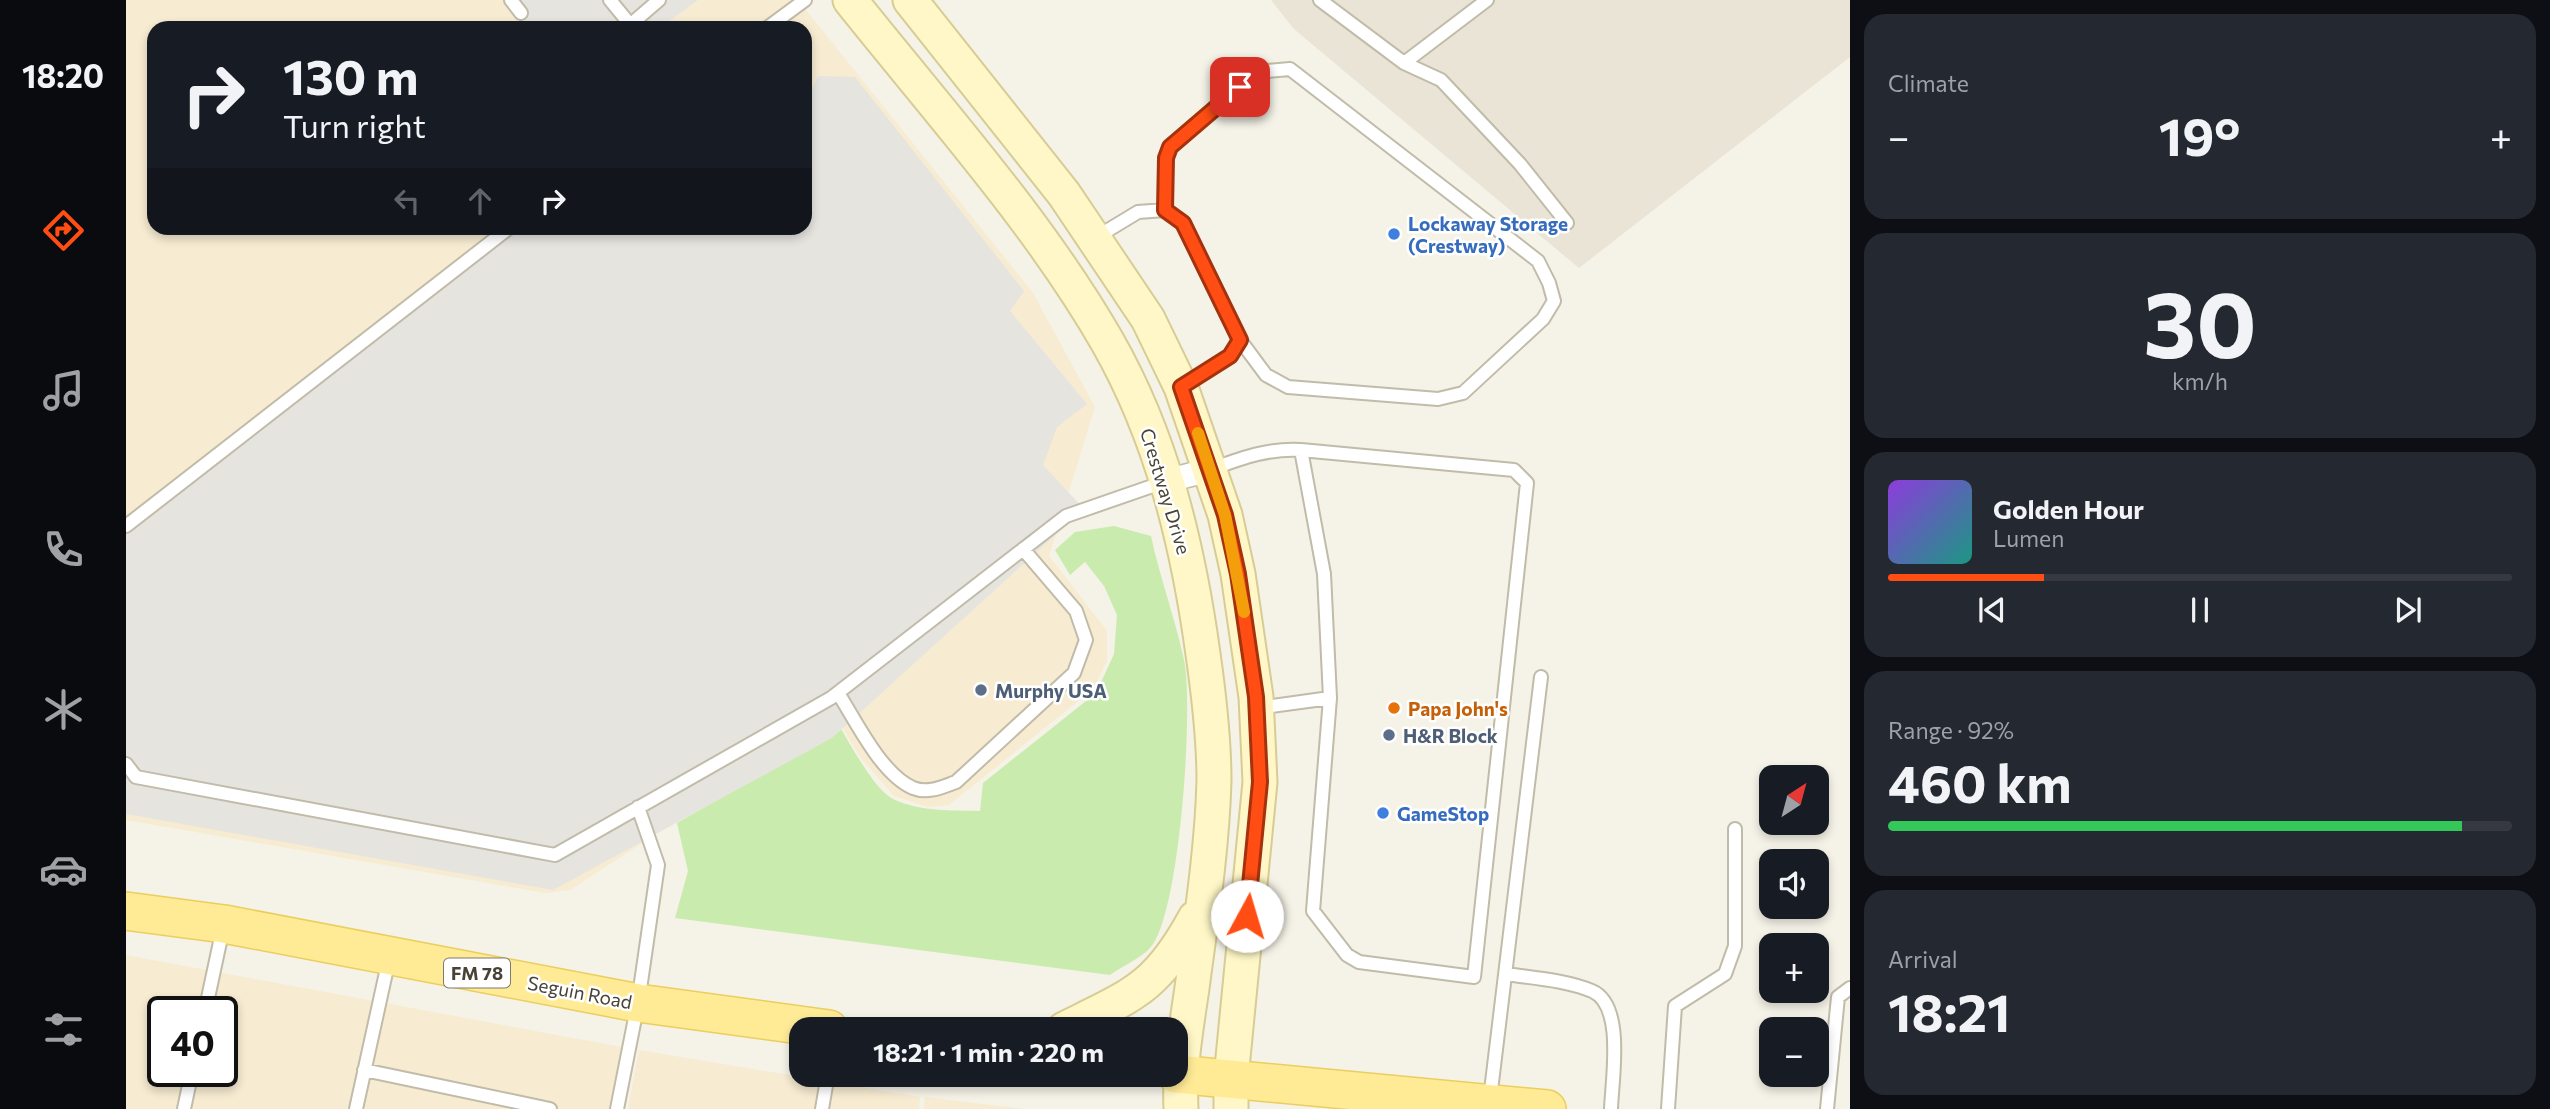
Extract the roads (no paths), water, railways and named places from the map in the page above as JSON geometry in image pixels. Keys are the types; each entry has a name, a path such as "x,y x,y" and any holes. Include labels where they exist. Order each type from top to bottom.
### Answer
{"main road":[{"name":"Seguin Road","path":"126,911 224,925 638,1003 789,1024"},
{"path":"1188,1086 1231,1093 1489,1103 1546,1109"}],"street":[{"name":"Crestway Drive","path":"850,0 1026,222 1082,302 1107,342 1138,405 1167,481 1193,582 1209,702 1214,782 1188,1017"},
{"path":"910,0 1063,194 1148,319 1181,387 1212,469 1238,574 1256,709 1260,782 1231,1093"},
{"path":"1167,481 1212,469"},
{"path":"1087,1017 1148,985 1175,956 1202,904"}],"lane":[{"path":"511,0 521,13"},
{"path":"610,0 628,21"},
{"path":"637,21 659,0"},
{"path":"777,21 806,0"},
{"path":"1320,0 1404,63 1441,80 1520,164 1567,223"},
{"path":"1404,63 1487,0"},
{"path":"1095,239 1138,212 1165,210 1183,223 1240,340 1266,375 1288,387 1438,399 1463,393 1543,319 1553,301 1549,283 1538,261 1290,69 1257,72 1170,147 1166,158 1165,210"},
{"path":"126,526 500,235"},
{"path":"1181,387 1230,356 1240,340"},
{"path":"1212,469 1269,450 1301,450 1514,470 1527,483 1474,978 1359,962 1347,955 1315,916 1312,904 1330,698 1324,573 1301,450"},
{"path":"126,764 136,777 555,855 838,693 1066,516 1167,481"},
{"path":"838,693 870,745 894,774 914,788 933,790 956,782 1074,673 1086,640 1076,611 1023,549"},
{"path":"1489,1103 1541,677"},
{"path":"1256,709 1330,698"},
{"path":"617,1109 638,1003 658,865 638,807"},
{"path":"1668,1109 1675,1006 1726,974 1735,946 1735,829"},
{"path":"208,996 224,925"},
{"path":"356,1109 390,956"},
{"path":"1506,974 1594,992 1610,1008 1614,1032 1611,1109"},
{"path":"1827,1109 1838,997 1850,988"},
{"path":"364,1070 550,1109"},
{"path":"184,1109 189,1087"},
{"path":"822,1109 826,1087"}],"place":[{"name":"Lockaway Storage (Crestway)","path":"1394,234"},
{"name":"Murphy USA","path":"981,690"},
{"name":"Papa John's","path":"1394,708"},
{"name":"H&R Block","path":"1389,735"},
{"name":"GameStop","path":"1383,813"}]}
